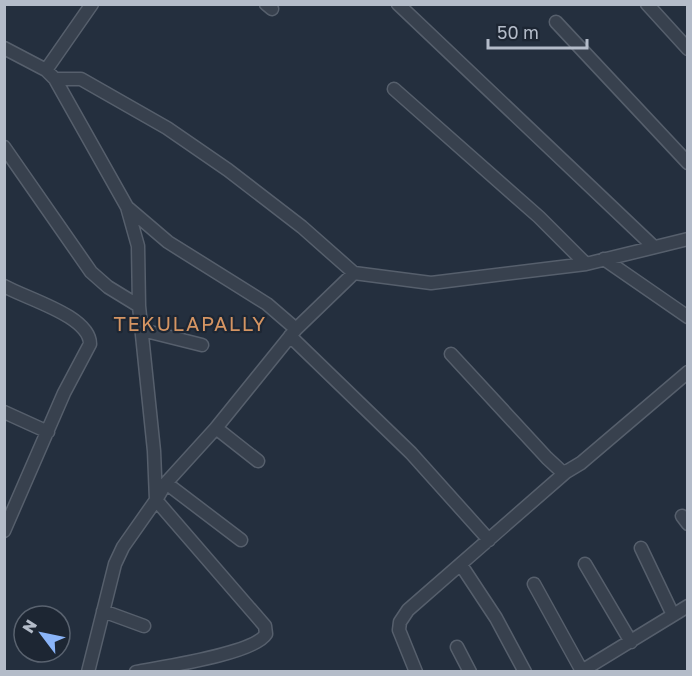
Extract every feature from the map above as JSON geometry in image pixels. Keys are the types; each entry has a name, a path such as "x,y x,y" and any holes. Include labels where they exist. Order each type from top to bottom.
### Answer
{"street":[{"path":"50,75 92,4"},
{"path":"398,4 654,247"},
{"path":"647,4 687,49"},
{"path":"556,22 687,163"},
{"path":"4,48 50,75 81,79 167,128 284,213 354,273 431,283 586,264 687,238"},
{"path":"50,75 127,207 138,246 139,306 156,500 267,628 259,642 217,656 136,672"},
{"path":"394,89 538,217 586,264"},
{"path":"4,147 91,272 108,287 139,306"},
{"path":"127,207 168,242 267,304 411,453 489,540"},
{"path":"604,259 687,317"},
{"path":"88,672 110,580 123,547 166,483 216,428 293,333 354,273"},
{"path":"4,286 76,320 90,337 90,344 8,516 4,531"},
{"path":"142,330 202,345"},
{"path":"451,354 547,458 561,471 566,472"},
{"path":"416,672 399,630 400,622 408,610 566,472 581,463 687,372"},
{"path":"4,412 48,432"},
{"path":"216,428 258,461"},
{"path":"166,483 241,540"},
{"path":"641,548 674,615"},
{"path":"585,564 631,642"},
{"path":"461,565 496,618 525,672"},
{"path":"534,584 581,671 687,606"},
{"path":"103,611 144,626"},
{"path":"457,647 470,672"}],"district":[{"name":"TEKULAPALLY","path":"190,324"}]}
